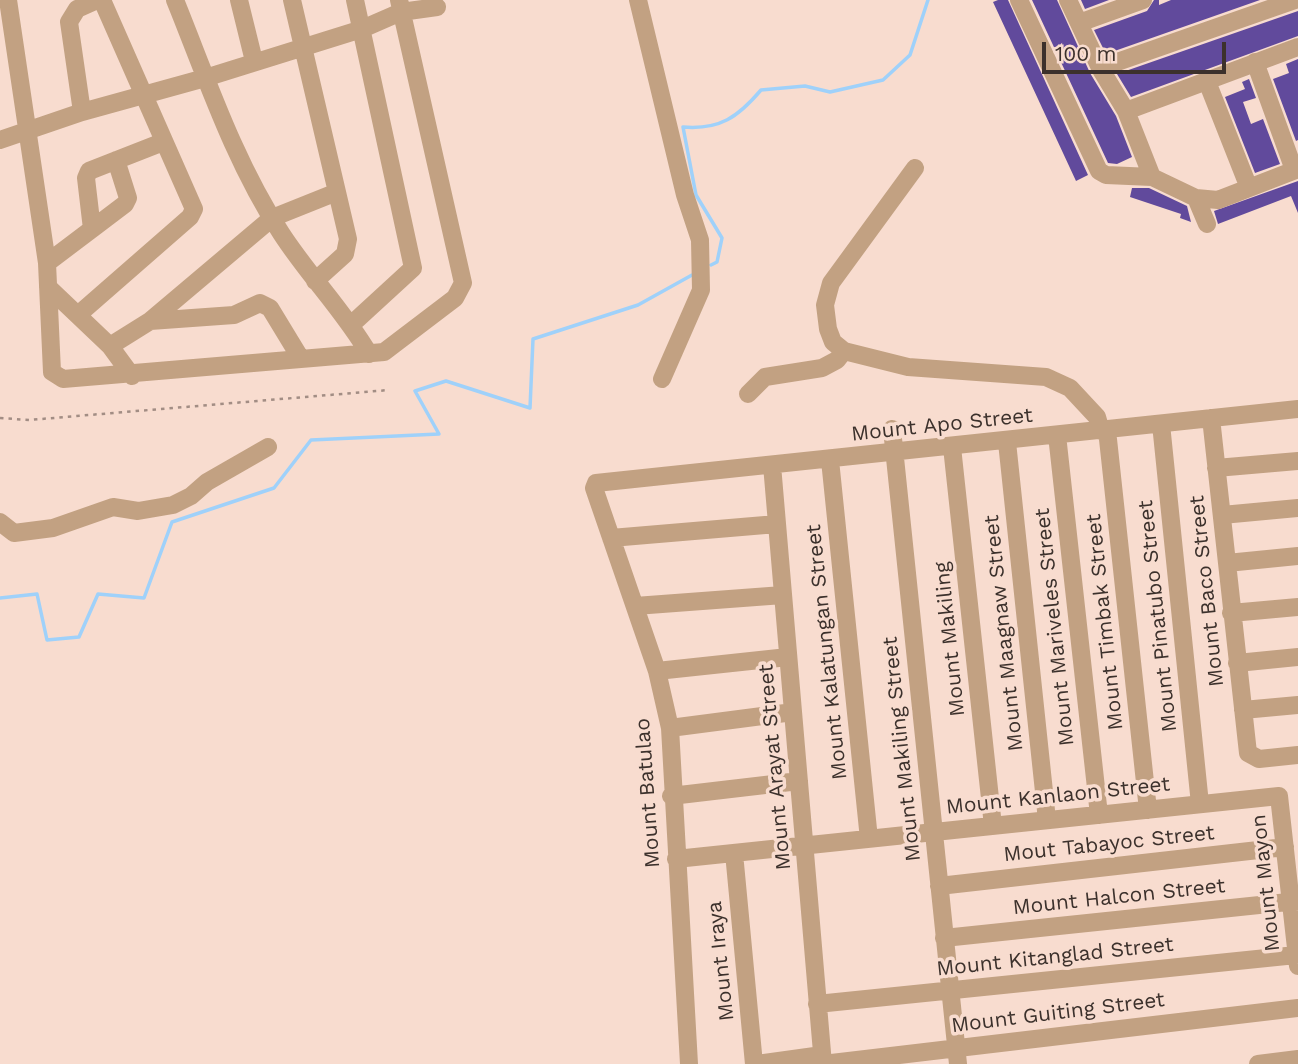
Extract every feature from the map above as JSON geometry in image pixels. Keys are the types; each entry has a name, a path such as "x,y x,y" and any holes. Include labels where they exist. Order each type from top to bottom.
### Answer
{"street":[{"path":"8,0 47,263 54,375 63,379 132,376 384,352 455,298 463,283 400,6"},
{"path":"79,314 190,217 194,209 142,94 132,63 100,0 77,9 69,22 82,112"},
{"path":"175,0 247,176 315,281 352,324 369,354"},
{"path":"239,0 254,61"},
{"path":"292,0 348,246 345,254 315,281"},
{"path":"352,324 413,268 355,0"},
{"path":"638,0 685,195 700,240 701,290 662,379"},
{"path":"1018,0 1099,171 1106,175 1152,177 1196,198 1217,200 1296,169 1255,62"},
{"path":"1068,0 1100,68 1126,111 1152,177"},
{"path":"1079,23 1143,0"},
{"path":"1100,68 1295,0"},
{"path":"0,140 27,133 82,112 205,78 362,29 400,6 437,8"},
{"path":"1126,111 1298,47"},
{"path":"1206,79 1249,188"},
{"path":"92,229 86,178 93,167 163,142"},
{"path":"47,263 125,204 128,198 116,160"},
{"path":"915,169 831,283 825,305 832,342 844,351 908,368 1046,377 1070,388 1089,407 1104,430"},
{"path":"110,346 149,321 272,218 337,192"},
{"path":"1196,198 1207,225"},
{"path":"48,287 110,346 132,376"},
{"path":"149,321 234,315 260,303 270,308 301,359"},
{"path":"748,394 765,377 822,368 837,360 844,351"},
{"name":"Mount Apo Street","path":"594,488 600,481 1007,442 1298,409"},
{"name":"Mount Baco Street","path":"1211,418 1248,753 1253,758 1298,755"},
{"name":"Mount Pinatubo Street","path":"1161,424 1200,804"},
{"name":"Mount Makiling Street","path":"892,429 957,1056"},
{"name":"Mount Timbak Street","path":"1104,430 1148,810"},
{"name":"Mount Mariveles Street","path":"1057,435 1099,815"},
{"name":"Mount Maagnaw Street","path":"1007,442 1047,820"},
{"path":"0,522 14,533 53,528 113,507 138,511 173,505 268,447"},
{"name":"Mount Makiling","path":"952,447 993,826"},
{"name":"Mount Kalatungan Street","path":"830,460 869,839"},
{"path":"1216,468 1298,461"},
{"name":"Mount Arayat Street","path":"772,466 823,1061"},
{"name":"Mount Batulao","path":"594,488 657,671 670,728 671,796 690,1064"},
{"path":"1222,516 1298,508"},
{"path":"611,538 777,524"},
{"path":"1227,563 1298,556"},
{"path":"635,606 783,595"},
{"path":"1231,613 1298,607"},
{"path":"657,671 788,657"},
{"path":"1237,663 1298,657"},
{"path":"1243,710 1298,705"},
{"path":"670,728 793,712"},
{"path":"671,796 799,781"},
{"name":"Mount Kanlaon Street","path":"676,859 1279,796"},
{"name":"Mount Mayon","path":"1279,796 1294,901 1297,961"},
{"name":"Mout Tabayoc Street","path":"939,886 1285,847"},
{"name":"Mount Iraya","path":"734,853 756,1064"},
{"name":"Mount Halcon Street","path":"944,938 1294,901"},
{"name":"Mount Kitanglad Street","path":"817,1004 1297,961"},
{"name":"Mount Guiting Street","path":"756,1064 957,1056 1298,1008"},
{"path":"1258,1064 1298,1059"}],"path":[{"path":"0,418 29,420 388,390"}],"building":[{"path":"1008,0 1088,175 1076,181 993,2"},
{"path":"1032,0 1057,0 1090,73 1116,116 1132,157 1117,164 1108,163"},
{"path":"1081,0 1109,0 1085,9"},
{"path":"1154,0 1159,0 1159,5 1171,0 1260,0 1106,54 1094,30 1147,11"},
{"path":"1298,11 1298,36 1131,97 1117,74"},
{"path":"1298,59 1296,141 1273,79 1289,73 1286,64"},
{"path":"1249,79 1256,98 1243,102 1251,124 1263,119 1280,164 1255,173 1225,97 1245,89 1242,82"},
{"path":"1298,181 1298,213 1291,196 1218,224 1214,211"},
{"path":"1132,188 1149,188 1187,206 1191,222 1180,218 1181,214 1130,197"}],"waterway":[{"path":"711,265 717,262 722,238 696,195 683,127 708,126 727,120 744,108 761,90 805,86 830,92 883,80 910,55 928,0"},
{"path":"0,598 37,594 47,640 79,637 98,594 144,598 172,522 274,488 311,440 439,434 415,391 446,381 530,408 533,339 638,305 692,275"}]}
